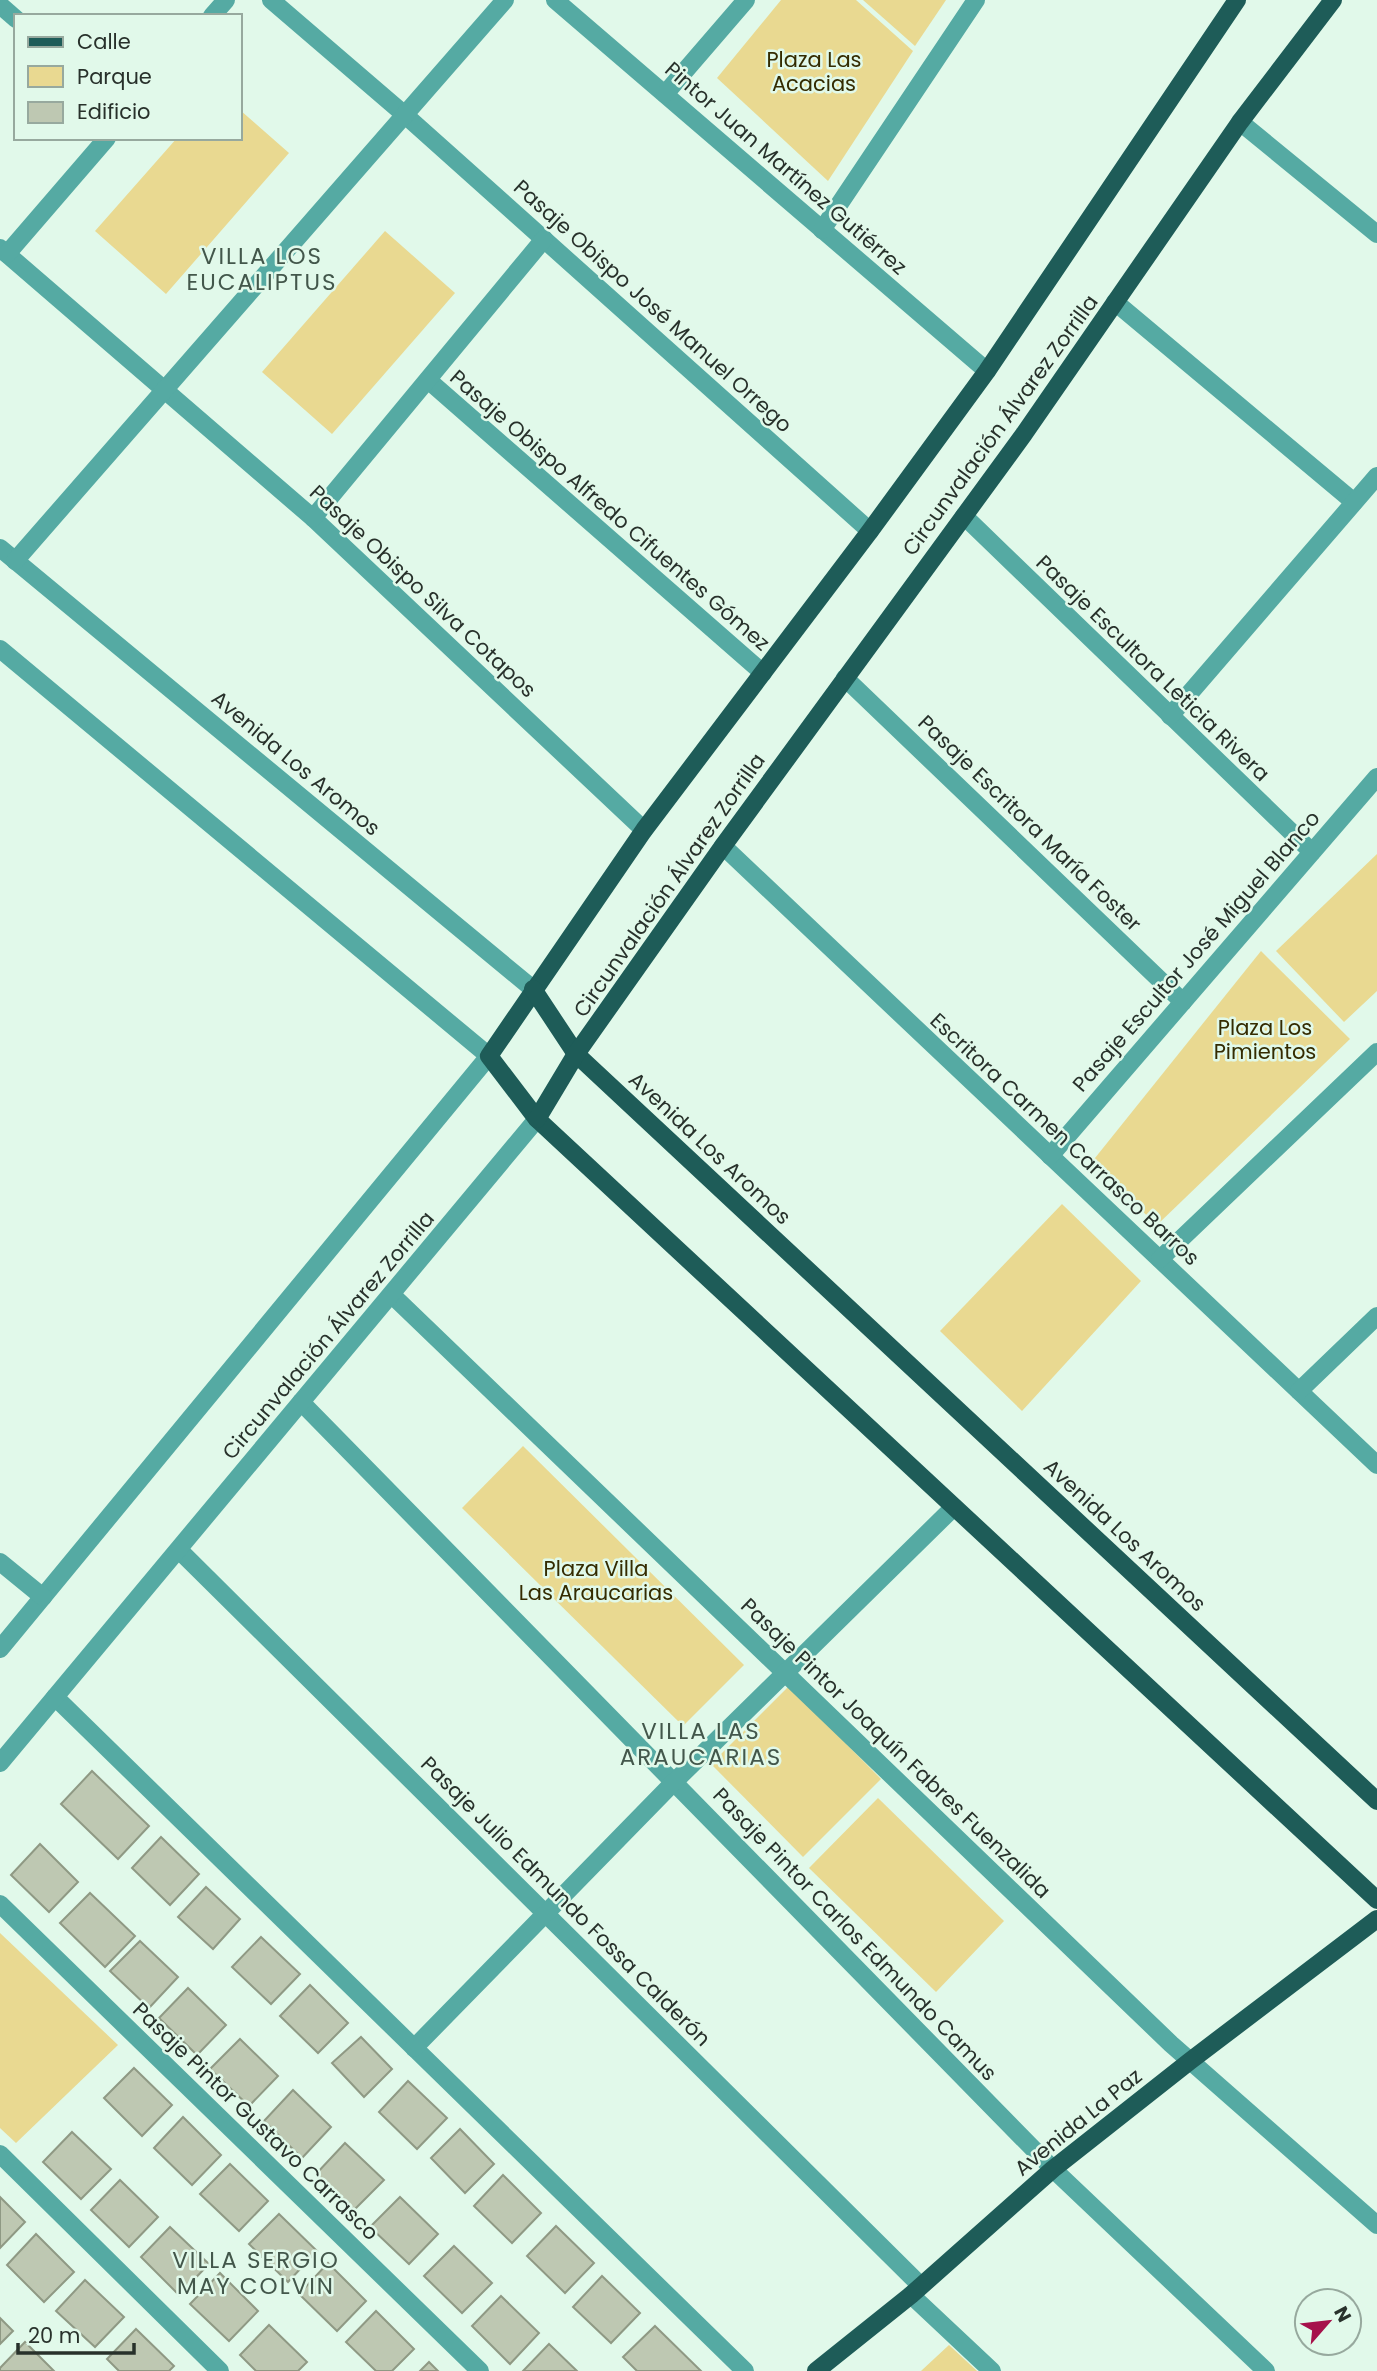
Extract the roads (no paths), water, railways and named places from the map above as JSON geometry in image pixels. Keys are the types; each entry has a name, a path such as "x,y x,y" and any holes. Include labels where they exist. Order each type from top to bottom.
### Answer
{"main road":[{"name":"Circunvalación Álvarez Zorrilla","path":"489,1056 644,830 987,371 1237,0"},
{"name":"Circunvalación Álvarez Zorrilla","path":"537,1119 576,1054 723,846 964,516 1240,122 1333,0"},
{"name":"Avenida Los Aromos","path":"533,989 576,1054 1377,1801"},
{"path":"489,1056 537,1119 1377,1900"},
{"name":"Avenida La Paz","path":"816,2371 916,2290 1053,2169 1377,1919"}],"street":[{"path":"214,14 226,0"},
{"name":"Pasaje Obispo José Manuel Orrego","path":"271,0 405,114 870,531"},
{"path":"15,561 505,0"},
{"name":"Pintor Juan Martínez Gutiérrez","path":"555,0 987,371"},
{"path":"665,94 746,0"},
{"path":"822,230 976,0"},
{"path":"0,5 14,17"},
{"path":"1240,122 1377,234"},
{"path":"3,251 105,140"},
{"path":"313,518 544,239"},
{"name":"Pasaje Obispo Silva Cotapos","path":"3,251 313,518 644,830"},
{"path":"1115,302 1354,502"},
{"name":"Pasaje Obispo Alfredo Cifuentes Gómez","path":"428,380 763,673"},
{"path":"1170,716 1377,476"},
{"name":"Pasaje Escultora Leticia Rivera","path":"964,516 1312,852"},
{"name":"Avenida Los Aromos","path":"0,548 533,989"},
{"path":"0,649 489,1056"},
{"name":"Pasaje Escritora María Foster","path":"845,678 1183,1002"},
{"name":"Pasaje Escultor José Miguel Blanco","path":"1050,1156 1377,776"},
{"name":"Escritora Carmen Carrasco Barros","path":"723,846 1377,1465"},
{"path":"1160,1259 1377,1052"},
{"name":"Circunvalación Álvarez Zorrilla","path":"0,1649 489,1056"},
{"name":"Circunvalación Álvarez Zorrilla","path":"0,1763 537,1119"},
{"name":"Pasaje Pintor Joaquín Fabres Fuenzalida","path":"392,1294 1190,2061 1377,2225"},
{"path":"1299,1391 1377,1316"},
{"name":"Pasaje Pintor Carlos Edmundo Camus","path":"301,1402 1053,2169 1266,2371"},
{"path":"414,2048 674,1782 954,1507"},
{"name":"Pasaje Julio Edmundo Fossa Calderón","path":"179,1550 546,1914 916,2290 992,2371"},
{"path":"0,1562 43,1597"},
{"path":"55,1697 745,2371"},
{"name":"Pasaje Pintor Gustavo Carrasco","path":"0,1904 480,2371"},
{"path":"0,2154 220,2371"}],"district":[{"name":"VILLA LOS EUCALIPTUS","path":"262,269"},
{"name":"VILLA LAS ARAUCARIAS","path":"701,1744"},
{"name":"VILLA SERGIO MAY COLVIN","path":"256,2273"}],"park label":[{"name":"Plaza Las Acacias","path":"814,71"},
{"name":"Plaza Los Pimientos","path":"1265,1039"},
{"name":"Plaza Villa Las Araucarias","path":"596,1580"}]}
